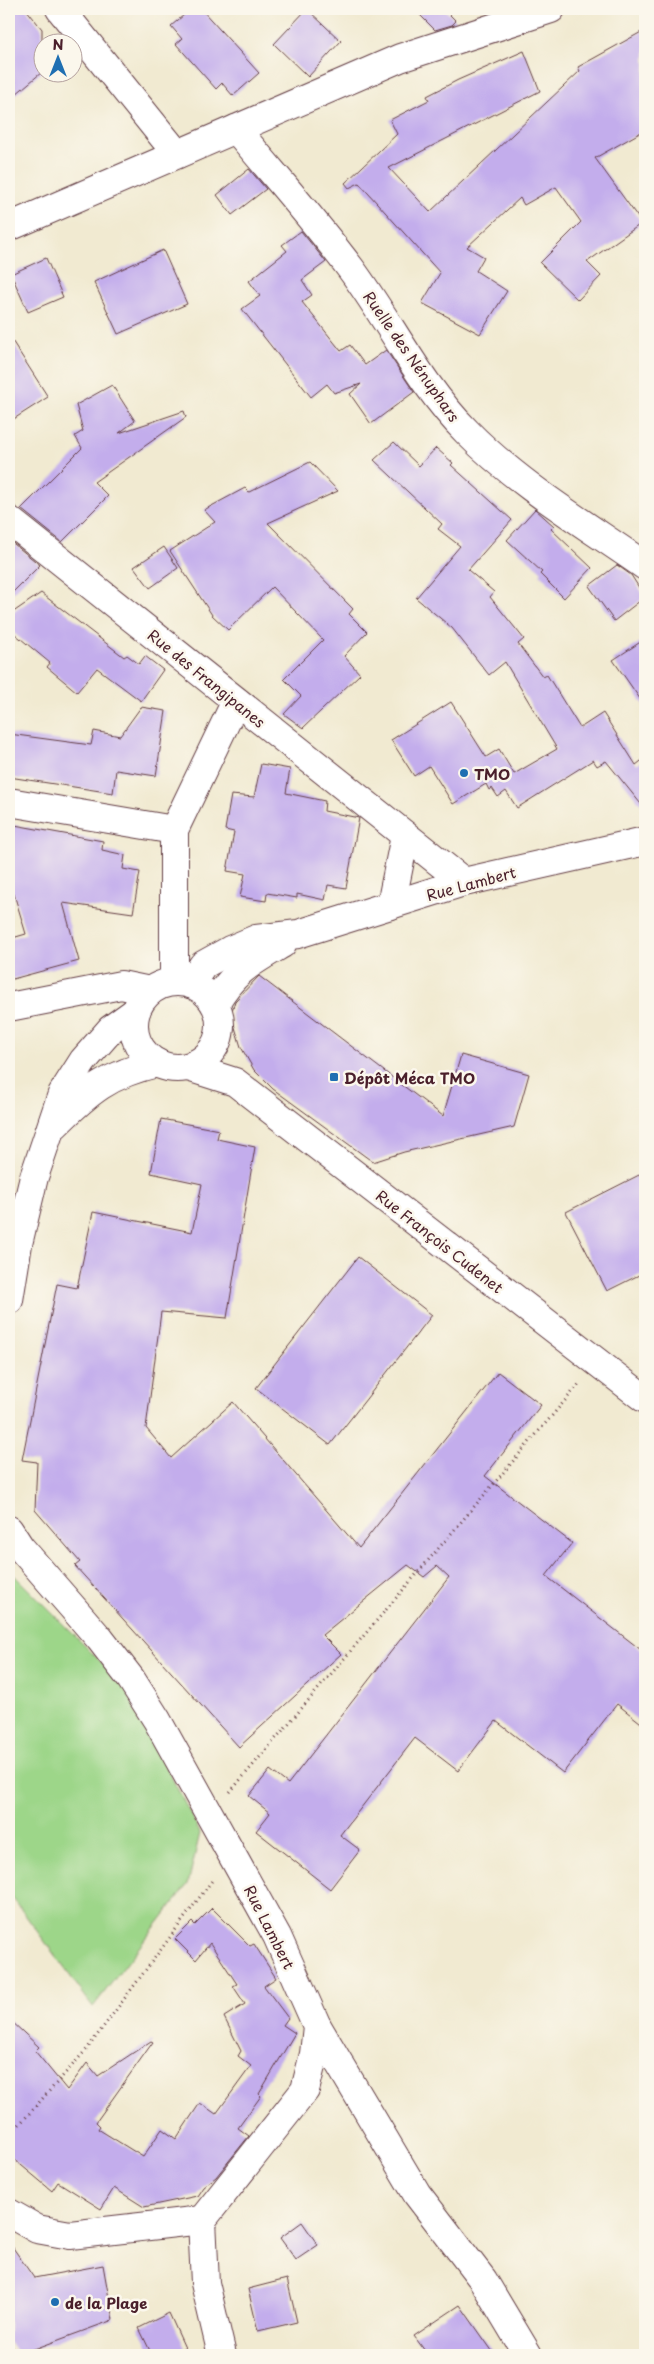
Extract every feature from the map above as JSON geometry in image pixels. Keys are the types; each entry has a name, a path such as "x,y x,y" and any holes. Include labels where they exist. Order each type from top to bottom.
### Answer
{"street":[{"path":"60,9 178,154"},
{"path":"9,227 400,58 551,9"},
{"name":"Ruelle des Nénuphars","path":"236,129 351,269 424,378 444,406 467,432 493,457 520,478 645,566"},
{"name":"Rue des Frangipanes","path":"9,520 464,882"},
{"path":"220,1034 214,1049 203,1060 188,1067 172,1068 157,1063 145,1054 137,1041 134,1026 162,992 174,830 236,702"},
{"path":"9,802 174,830"},
{"path":"391,905 405,836"},
{"name":"Rue Lambert","path":"9,1300 18,1244 34,1177 62,1094 83,1062 111,1028 203,965 230,950 256,940 298,934 464,882 645,841"},
{"name":"Rue Lambert","path":"215,1003 227,984 243,967 298,934"},
{"path":"9,1007 121,985 162,992 204,991 215,1003 220,1018 220,1034 235,1082"},
{"name":"Rue Lambert","path":"50,1130 79,1101 101,1083 130,1069 157,1063"},
{"name":"Rue François Cudenet","path":"188,1067 235,1082 645,1399"},
{"name":"Rue Lambert","path":"9,1530 20,1547 100,1639 131,1679 157,1720 277,1936 317,2026 417,2194 483,2280 528,2355"},
{"path":"222,2355 205,2283 202,2220 305,2090 314,2054 317,2026"},
{"path":"9,2213 37,2229 70,2235 202,2220"}],"path":[{"path":"210,1815 598,1362"},
{"path":"9,2136 87,2049 231,1854"}],"green space":[{"path":"9,1570 125,1686 200,1833 188,1884 93,2007 9,1893"}],"building":[{"path":"9,9 26,9 42,29 42,32 32,32 32,80 9,100"},
{"path":"191,9 201,9 259,73 233,96 222,83 216,89 176,44 182,39 171,26"},
{"path":"307,9 341,41 308,77 274,44"},
{"path":"414,9 444,9 456,21 452,25 435,30"},
{"path":"645,30 645,130 595,158 642,223 587,262 601,276 578,300 540,263 581,222 556,187 524,205 520,198 467,247 484,257 476,271 507,291 480,334 422,303 440,273 359,183 349,188 345,183 397,134 390,120 429,100 427,96 458,80 524,51 540,91 389,168 430,212 580,71 578,67"},
{"path":"249,169 266,189 232,215 217,195"},
{"path":"301,231 326,262 302,280 312,295 302,302 341,351 350,345 365,365 386,350 414,392 371,424 350,394 361,384 334,393 327,384 311,397 242,309 260,296 249,281 287,251 282,245"},
{"path":"163,250 187,304 118,334 94,282"},
{"path":"46,258 63,297 28,312 11,274"},
{"path":"9,336 48,397 9,422"},
{"path":"112,385 135,421 119,433 184,411 186,417 94,482 108,496 62,542 21,509 82,448 75,436 83,431 76,405"},
{"path":"394,442 419,466 436,448 453,463 451,465 512,520 468,570 494,592 490,597 524,639 518,644 543,677 547,675 580,728 603,713 636,765 645,758 645,809 606,761 597,766 593,760 517,808 506,791 498,797 492,788 489,790 486,784 453,804 429,766 414,776 391,740 451,702 486,757 499,749 514,774 557,749 505,662 489,675 452,628 416,598 460,546 438,529 442,524 374,460"},
{"path":"310,462 338,491 268,523 353,609 349,614 367,632 344,656 360,674 303,728 284,714 301,696 284,679 323,640 272,587 228,630 212,615 170,551 215,522 204,510 245,488 249,492"},
{"path":"535,509 554,526 551,529 592,568 564,598 540,574 542,572 507,540"},
{"path":"9,540 40,565 9,596"},
{"path":"164,547 178,568 150,588 134,567"},
{"path":"617,565 631,575 645,597 614,621 589,586"},
{"path":"41,593 124,657 127,655 139,664 145,656 163,670 141,701 97,668 77,692 47,667 50,663 9,629 9,615"},
{"path":"645,639 645,706 613,660"},
{"path":"141,707 166,711 156,776 116,770 113,793 9,777 9,734 91,745 94,731 120,736"},
{"path":"261,764 290,769 286,793 325,801 324,811 359,818 346,888 328,885 325,900 297,894 297,898 267,893 266,901 240,897 245,874 227,871 234,832 225,830 231,795 254,797"},
{"path":"9,824 103,841 102,850 125,855 123,869 140,872 133,913 63,903 79,961 9,980 9,939 26,934 14,894 9,893"},
{"path":"259,976 443,1116 461,1055 529,1074 514,1127 404,1152 373,1162 273,1089 254,1070 241,1047 231,1014 235,1001"},
{"path":"161,1119 219,1130 217,1139 255,1147 227,1318 161,1312 146,1428 171,1458 233,1402 359,1548 498,1372 541,1405 485,1476 572,1543 546,1576 645,1653 645,1726 617,1704 563,1773 496,1721 458,1771 415,1738 340,1835 360,1850 330,1889 256,1831 270,1813 249,1796 270,1770 288,1784 449,1577 437,1566 424,1577 408,1565 322,1635 341,1654 239,1747 75,1566 80,1562 35,1510 37,1462 22,1460 57,1284 77,1288 93,1212 192,1232 202,1184 151,1173"},
{"path":"645,1172 645,1272 607,1291 566,1212"},
{"path":"358,1257 432,1315 330,1445 256,1388"},
{"path":"212,1908 250,1946 254,1944 276,1978 264,1986 288,2018 283,2025 295,2033 259,2094 261,2096 238,2128 249,2136 216,2177 203,2187 197,2196 144,2207 114,2188 101,2209 58,2182 52,2191 9,2155 9,2019 39,2047 35,2051 67,2090 87,2063 98,2076 151,2041 153,2042 96,2122 100,2126 98,2129 143,2157 162,2129 176,2139 200,2103 216,2114 251,2066 238,2056 241,2051 224,2017 245,2004 233,1986 237,1984 210,1943 196,1960 175,1939 192,1922 195,1925"},
{"path":"302,2222 318,2245 296,2260 280,2238"},
{"path":"9,2242 34,2278 103,2265 113,2320 18,2355 9,2342"},
{"path":"287,2279 297,2322 258,2331 248,2289"},
{"path":"460,2305 495,2355 428,2355 414,2336"},
{"path":"169,2313 185,2348 169,2355 152,2355 139,2328"}],"place":[{"name":"TMO","path":"464,773"},
{"name":"Dépôt Méca TMO","path":"334,1077"},
{"name":"de la Plage","path":"55,2302"}]}
